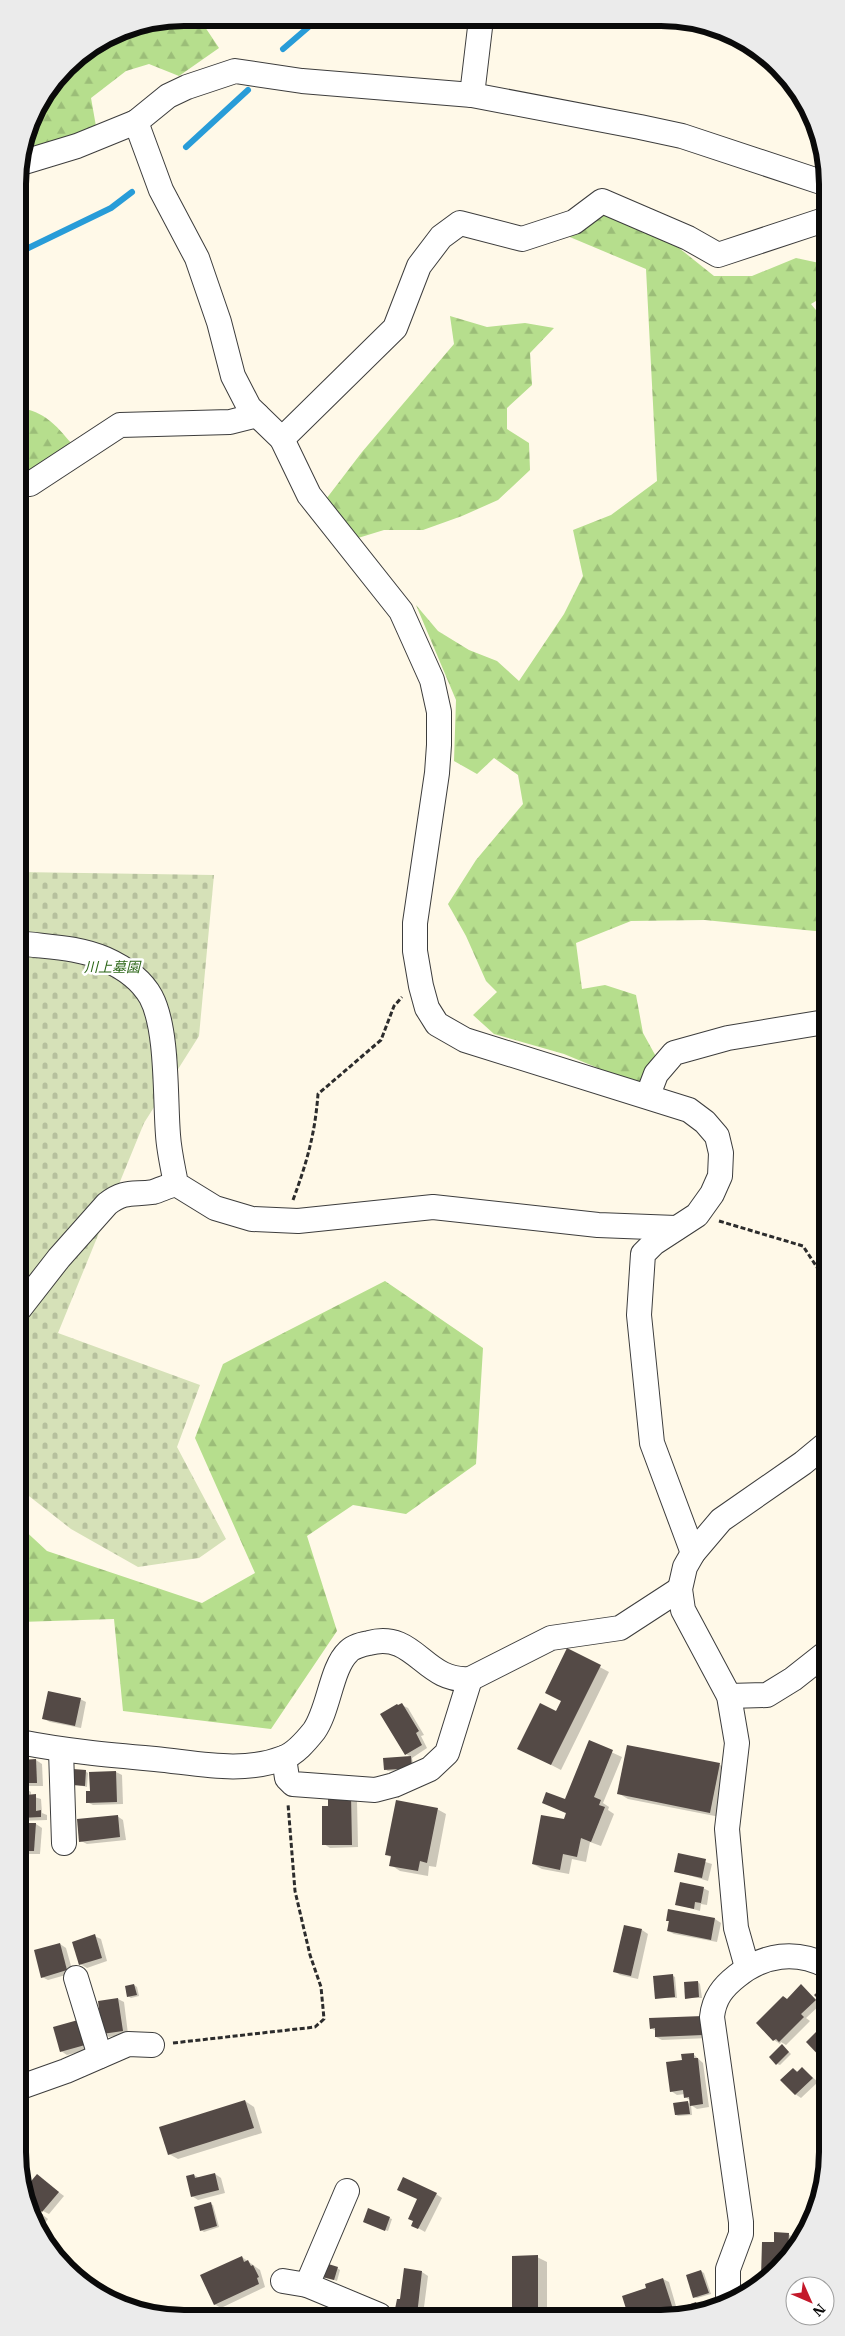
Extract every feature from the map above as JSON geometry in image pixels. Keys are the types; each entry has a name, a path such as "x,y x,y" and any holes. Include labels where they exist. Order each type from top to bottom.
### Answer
{"street":[{"path":"472,95 480,26"},
{"path":"29,161 77,146 136,122 168,96 187,87 235,71 302,81 472,95 682,136 819,181"},
{"path":"136,122 161,190 197,258 219,322 233,376 249,407 282,439 310,495 401,612 425,661 436,695 439,728 437,773 414,923 415,951 427,1008 437,1024 464,1040 648,1095 690,1110 705,1122 717,1136 721,1153 720,1176 712,1194 697,1215 654,1243 643,1254 639,1315 652,1443 693,1554"},
{"path":"282,439 395,328 419,266 441,237 460,223 522,239 574,222 602,201 688,238 718,255 819,222"},
{"path":"30,484 120,425 230,422 257,415"},
{"path":"27,944 82,952 103,958 132,974 145,988 156,1008 163,1050 168,1138 176,1184 215,1208 252,1219 285,1221 433,1207 598,1225 676,1228"},
{"path":"648,1095 656,1074 674,1053 728,1038 819,1023"},
{"path":"26,1300 59,1258 107,1204 128,1192 153,1192 176,1184"},
{"path":"747,1968 736,1928 727,1829 737,1742 729,1696 683,1610 680,1589 685,1567 693,1554 721,1520 803,1464 818,1451"},
{"path":"286,1768 314,1730 324,1710 342,1660 349,1650 369,1642 387,1640 402,1644 441,1674 456,1680 470,1679 551,1638 620,1628 680,1589"},
{"path":"729,1696 767,1695 818,1659"},
{"path":"286,1768 293,1784 375,1790 394,1785 430,1769 447,1753 470,1679"},
{"path":"26,1743 61,1750 222,1766 286,1768"},
{"path":"61,1750 64,1843"},
{"path":"728,2295 728,2269 741,2234 741,2222 712,2017 714,2003 725,1986 747,1968 762,1960 793,1955 818,1962"},
{"path":"76,1978 100,2056"},
{"path":"26,2085 66,2071 128,2044 152,2045"},
{"path":"307,2285 347,2191"},
{"path":"283,2281 307,2285 367,2310"}],"path":[{"path":"285,1221 306,1164 315,1130 318,1094 381,1040 394,1006 419,977"},
{"path":"697,1215 803,1246 818,1270"},
{"path":"152,2045 314,2027 324,2019 321,1987 310,1955 295,1892 289,1811 285,1788 286,1768"}],"green space":[{"path":"205,27 219,48 179,76 149,64 126,71 91,98 97,132 30,156 38,124 53,97 80,66 97,53 124,38 154,29"},
{"path":"614,210 669,240 714,276 752,276 796,258 819,263 819,299 811,304 819,314 819,931 705,920 631,921 576,943 582,989 605,985 636,995 643,1033 659,1062 639,1085 564,1054 494,1034 473,1015 497,992 486,981 466,936 448,904 476,860 523,804 518,775 494,758 477,774 454,761 456,700 416,605 438,631 469,650 497,661 519,681 564,614 583,576 573,530 611,515 657,481 646,269 565,235"},
{"path":"450,316 487,327 525,323 554,328 530,353 532,385 507,408 507,429 529,443 530,470 498,500 462,516 423,530 384,530 345,542 320,507 362,452 454,344"},
{"path":"27,409 49,420 72,444 27,478"},
{"name":"川上墓園","path":"27,872 214,875 199,1036 144,1123 58,1333 200,1385 177,1447 226,1539 199,1558 138,1567 71,1529 26,1494"},
{"path":"385,1281 483,1348 476,1464 406,1514 353,1505 307,1536 337,1631 271,1729 123,1711 114,1619 26,1622 26,1532 47,1551 202,1603 255,1573 195,1438 223,1364"}],"building":[{"path":"567,1648 601,1665 551,1765 517,1749 540,1703 556,1711 561,1701 545,1693"},
{"path":"48,1691 81,1698 75,1726 42,1719"},
{"path":"402,1703 419,1731 416,1733 422,1745 405,1755 380,1714"},
{"path":"589,1740 613,1750 594,1797 601,1800 599,1805 605,1807 591,1842 581,1838 577,1857 563,1854 560,1870 532,1864 541,1815 564,1819 566,1813 542,1803 546,1792 565,1799"},
{"path":"627,1745 720,1763 710,1813 617,1794"},
{"path":"411,1756 412,1768 384,1770 383,1758"},
{"path":"36,1759 37,1783 26,1783 26,1760"},
{"path":"73,1769 86,1770 85,1786 72,1785"},
{"path":"116,1771 117,1802 86,1803 86,1791 90,1791 89,1772"},
{"path":"36,1794 36,1811 41,1810 41,1817 26,1818 26,1795"},
{"path":"328,1795 351,1795 352,1845 322,1845 322,1806 328,1806"},
{"path":"396,1800 438,1808 427,1863 420,1861 418,1871 389,1866 391,1856 385,1855"},
{"path":"118,1815 120,1837 79,1842 77,1819"},
{"path":"26,1823 36,1823 34,1851 26,1851"},
{"path":"678,1853 706,1859 702,1878 674,1872"},
{"path":"680,1882 704,1887 701,1903 695,1902 694,1909 675,1905"},
{"path":"668,1909 715,1918 711,1940 667,1931 669,1921 666,1921"},
{"path":"624,1925 642,1929 631,1976 613,1972"},
{"path":"95,1934 102,1958 79,1965 72,1942"},
{"path":"60,1943 67,1970 41,1978 34,1950"},
{"path":"673,1974 675,1997 655,1999 653,1976"},
{"path":"698,1981 699,1997 685,1999 684,1982"},
{"path":"134,1984 137,1995 127,1997 125,1986"},
{"path":"801,1984 816,2000 801,2014 804,2017 779,2042 776,2039 773,2041 756,2023 783,1996 787,1999"},
{"path":"818,1991 818,1999 814,1995"},
{"path":"118,1998 123,2031 102,2034 98,2001"},
{"path":"703,2016 703,2035 655,2037 655,2028 650,2029 649,2018"},
{"path":"78,2020 85,2045 60,2052 53,2027"},
{"path":"818,2030 818,2055 806,2042"},
{"path":"782,2044 789,2052 776,2065 769,2057"},
{"path":"694,2053 694,2058 698,2058 703,2104 690,2106 689,2097 684,2098 683,2090 670,2092 666,2062 682,2060 681,2054"},
{"path":"802,2067 813,2078 795,2095 780,2080 793,2068 797,2072"},
{"path":"245,2100 254,2128 168,2155 159,2127"},
{"path":"688,2101 690,2114 675,2115 673,2103"},
{"path":"215,2173 219,2190 191,2197 186,2176 194,2174 195,2178"},
{"path":"37,2174 59,2192 42,2212 38,2208 29,2183"},
{"path":"403,2177 437,2193 418,2229 411,2226 413,2221 408,2219 417,2199 397,2190"},
{"path":"211,2202 217,2226 200,2231 194,2207"},
{"path":"368,2208 390,2217 385,2231 363,2222"},
{"path":"774,2232 789,2233 788,2244 786,2248 761,2273 762,2242 774,2242"},
{"path":"538,2255 538,2310 512,2310 512,2256"},
{"path":"242,2256 244,2262 248,2260 251,2266 253,2265 259,2277 257,2278 259,2284 214,2305 200,2275"},
{"path":"322,2262 338,2267 334,2280 318,2276"},
{"path":"404,2268 422,2271 418,2310 395,2309 397,2299 400,2299"},
{"path":"701,2270 709,2293 693,2298 686,2275"},
{"path":"663,2278 673,2309 626,2310 622,2296 646,2288 645,2284"},
{"path":"696,2302 697,2305 691,2307 681,2307"}],"waterway":[{"path":"283,49 309,27"},
{"path":"186,147 248,90"},
{"path":"27,249 111,208 132,192"}]}
